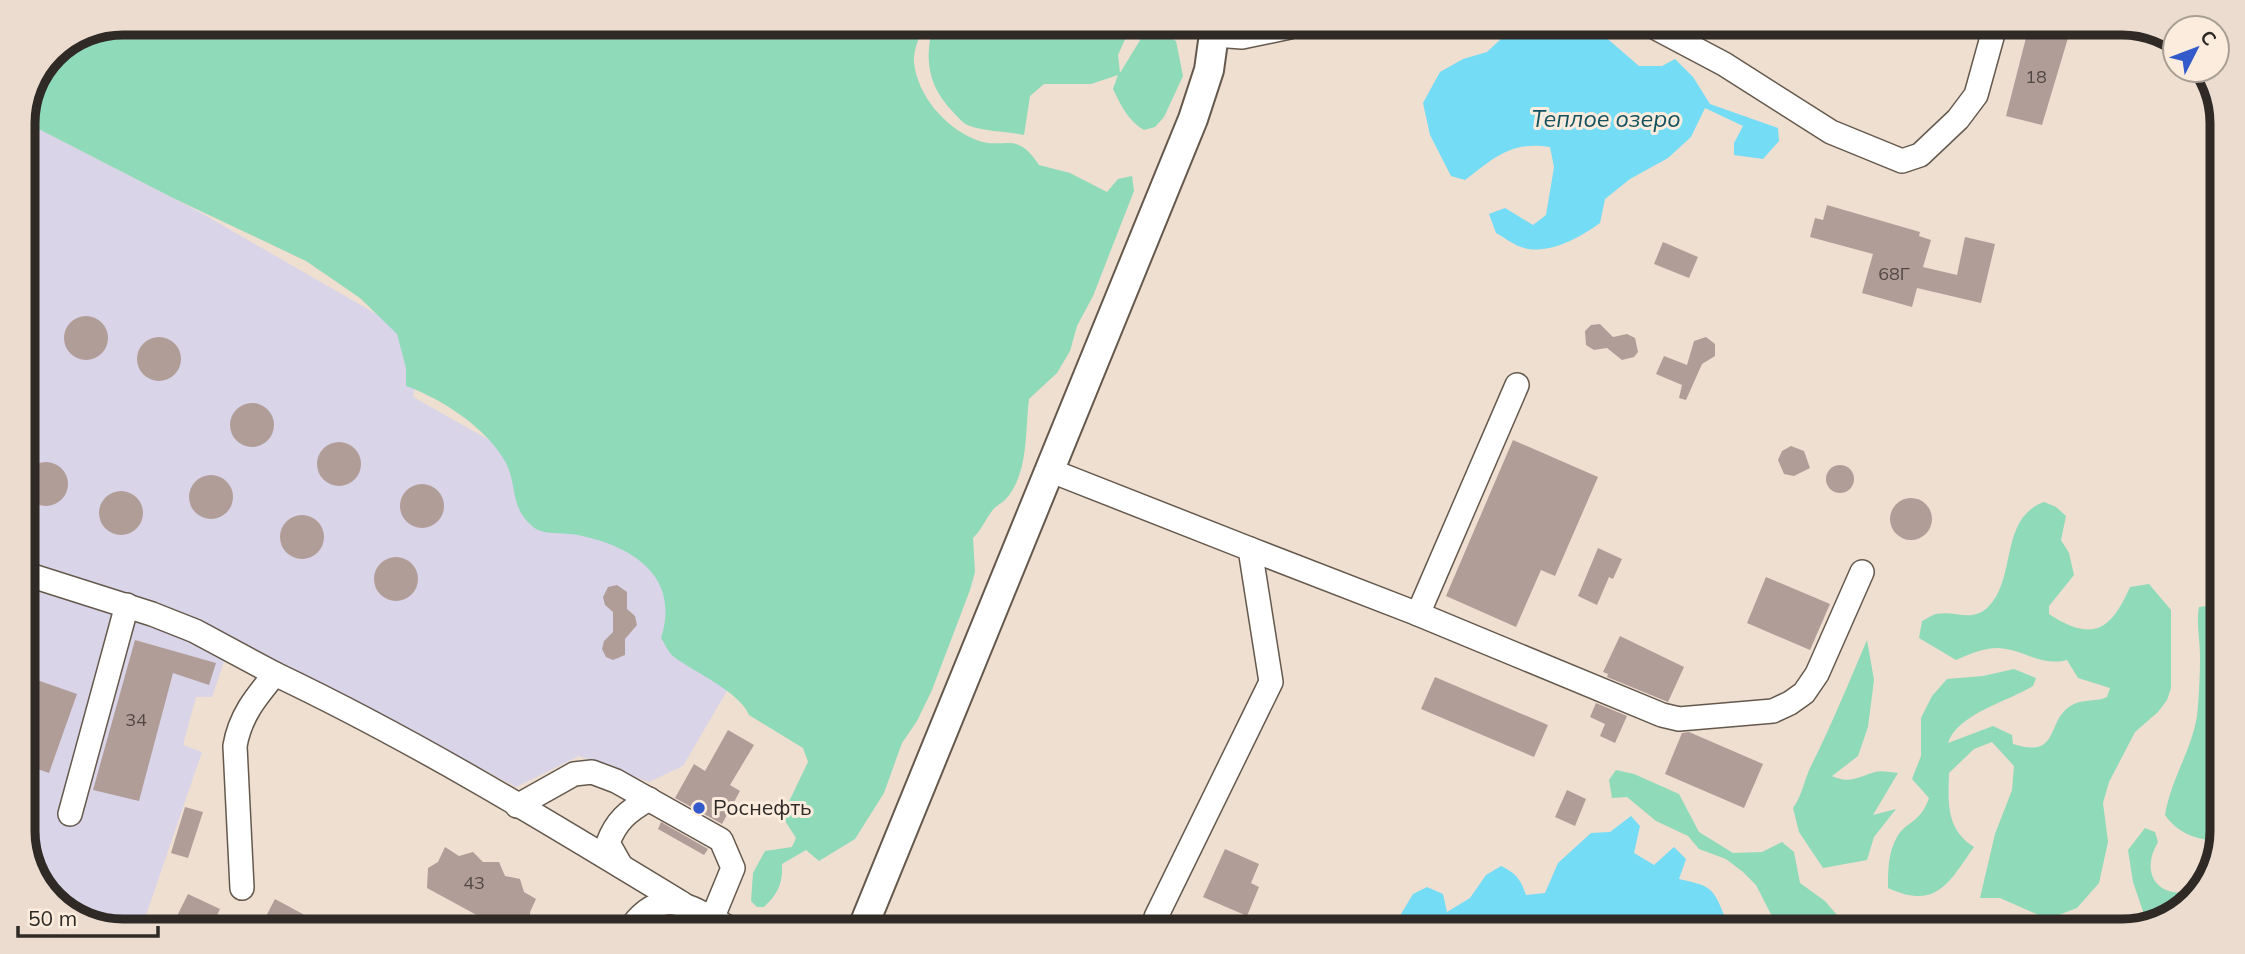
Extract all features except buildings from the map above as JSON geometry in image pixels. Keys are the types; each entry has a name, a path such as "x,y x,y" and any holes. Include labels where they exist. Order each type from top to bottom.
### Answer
{"main road":[{"path":"866,919 1193,118 1209,70 1214,35"}],"street":[{"path":"1233,35 1252,35"},
{"path":"1669,35 1724,64 1831,132 1902,161 1920,155 1958,119 1976,95 1993,35"},
{"path":"1418,614 1517,384"},
{"path":"1049,470 1418,614 1662,715 1679,719 1773,711 1804,693 1816,674 1862,572"},
{"path":"1156,919 1271,682 1250,549"},
{"path":"35,577 127,605 195,631 348,709 711,919"},
{"path":"69,814 127,605"},
{"path":"242,888 237,736 247,709 275,674"},
{"path":"517,806 574,774 592,772 616,780 721,840 733,868 720,919"},
{"path":"621,866 608,843 614,827 629,810 649,799"},
{"path":"639,919 659,903 683,904"}],"shaded area":[{"path":"35,127 196,210 423,341 413,397 521,458 715,544 738,672 683,766 649,782 579,756 516,787 232,638 212,697 196,697 183,745 202,752 145,919 106,917 79,907 61,893 44,870 35,836"}],"green space":[{"path":"123,35 920,35 915,53 916,74 927,98 953,127 984,142 1016,144 1031,154 1039,165 1070,173 1107,192 1118,179 1132,176 1134,191 1093,296 1077,326 1070,351 1057,373 1029,399 1024,452 1018,478 1013,490 993,509 973,538 975,572 970,590 932,690 917,721 902,743 884,793 855,839 819,861 806,850 782,864 782,877 776,893 764,907 757,907 751,901 753,873 765,851 792,847 796,838 782,816 808,762 803,748 749,715 727,691 670,653 661,638 665,616 664,597 658,581 647,567 617,547 598,540 547,532 532,526 520,511 510,472 498,450 462,416 406,386 406,368 397,334 360,298 306,261 173,198 35,127 38,101 44,84 65,57 79,47 95,40"},
{"path":"931,35 1127,35 1118,55 1120,73 1143,35 1164,35 1176,41 1183,76 1164,117 1155,127 1144,130 1129,117 1113,89 1118,75 1091,84 1044,84 1030,96 1024,135 983,129 963,122 938,92 930,72"},
{"path":"2044,502 2056,507 2066,516 2061,540 2069,553 2074,575 2049,606 2049,614 2078,628 2099,628 2116,613 2130,587 2149,584 2171,610 2171,688 2167,700 2158,712 2135,732 2109,782 2103,803 2108,842 2099,883 2077,908 2048,919 2000,898 1980,898 1995,834 2012,790 2014,766 1992,742 1974,749 1949,773 1949,805 1954,824 1958,832 1974,847 1965,860 1948,882 1929,894 1904,894 1888,888 1889,862 1894,843 1901,832 1921,813 1929,798 1912,779 1921,756 1921,718 1932,696 1947,679 1983,676 2014,669 2036,678 2033,686 1985,709 1962,724 1948,743 1993,726 2012,735 2013,744 2039,746 2046,742 2065,710 2078,702 2107,697 2110,688 2078,678 2067,660 2040,660 1998,648 1982,650 1956,660 1919,638 1922,621 1933,615 1970,615 1982,612 1988,607 2003,581 2020,521 2030,510"},
{"path":"2210,606 2209,840 2186,834 2165,815 2197,716 2199,607"},
{"path":"1867,640 1874,680 1868,727 1858,756 1832,776 1849,780 1877,771 1898,773 1873,815 1896,809 1874,837 1867,860 1823,868 1799,832 1793,808"},
{"path":"1616,770 1634,774 1679,794 1699,832 1733,853 1762,852 1782,842 1794,852 1800,883 1825,901 1837,915 1837,919 1773,919 1756,885 1743,872 1726,859 1699,849 1688,836 1656,821 1627,797 1612,798 1609,780"},
{"path":"2145,828 2155,832 2158,842 2152,854 2152,875 2164,889 2185,892 2161,910 2145,916 2133,882 2128,850"},
{"path":"1955,917 1997,919 1951,919"}],"water":[{"name":"Теплое озеро","path":"1603,35 1639,66 1662,66 1675,59 1693,77 1710,104 1778,128 1779,141 1763,159 1734,155 1734,143 1743,126 1705,108 1691,137 1668,158 1630,179 1605,199 1600,223 1563,244 1542,249 1518,246 1496,233 1489,214 1505,208 1533,225 1546,215 1554,167 1550,147 1524,146 1495,158 1465,180 1451,176 1430,135 1423,103 1440,72 1463,59 1487,52 1503,37"},
{"path":"1631,816 1640,826 1634,853 1654,865 1674,847 1686,859 1679,879 1709,889 1717,898 1724,915 1697,919 1398,919 1413,894 1427,887 1443,894 1447,912 1470,898 1486,875 1501,866 1511,871 1526,895 1545,893 1558,863 1591,833 1610,832"},
{"path":"1379,915 1398,919 1376,919"}],"place":[{"name":"Роснефть","path":"699,808"}]}
